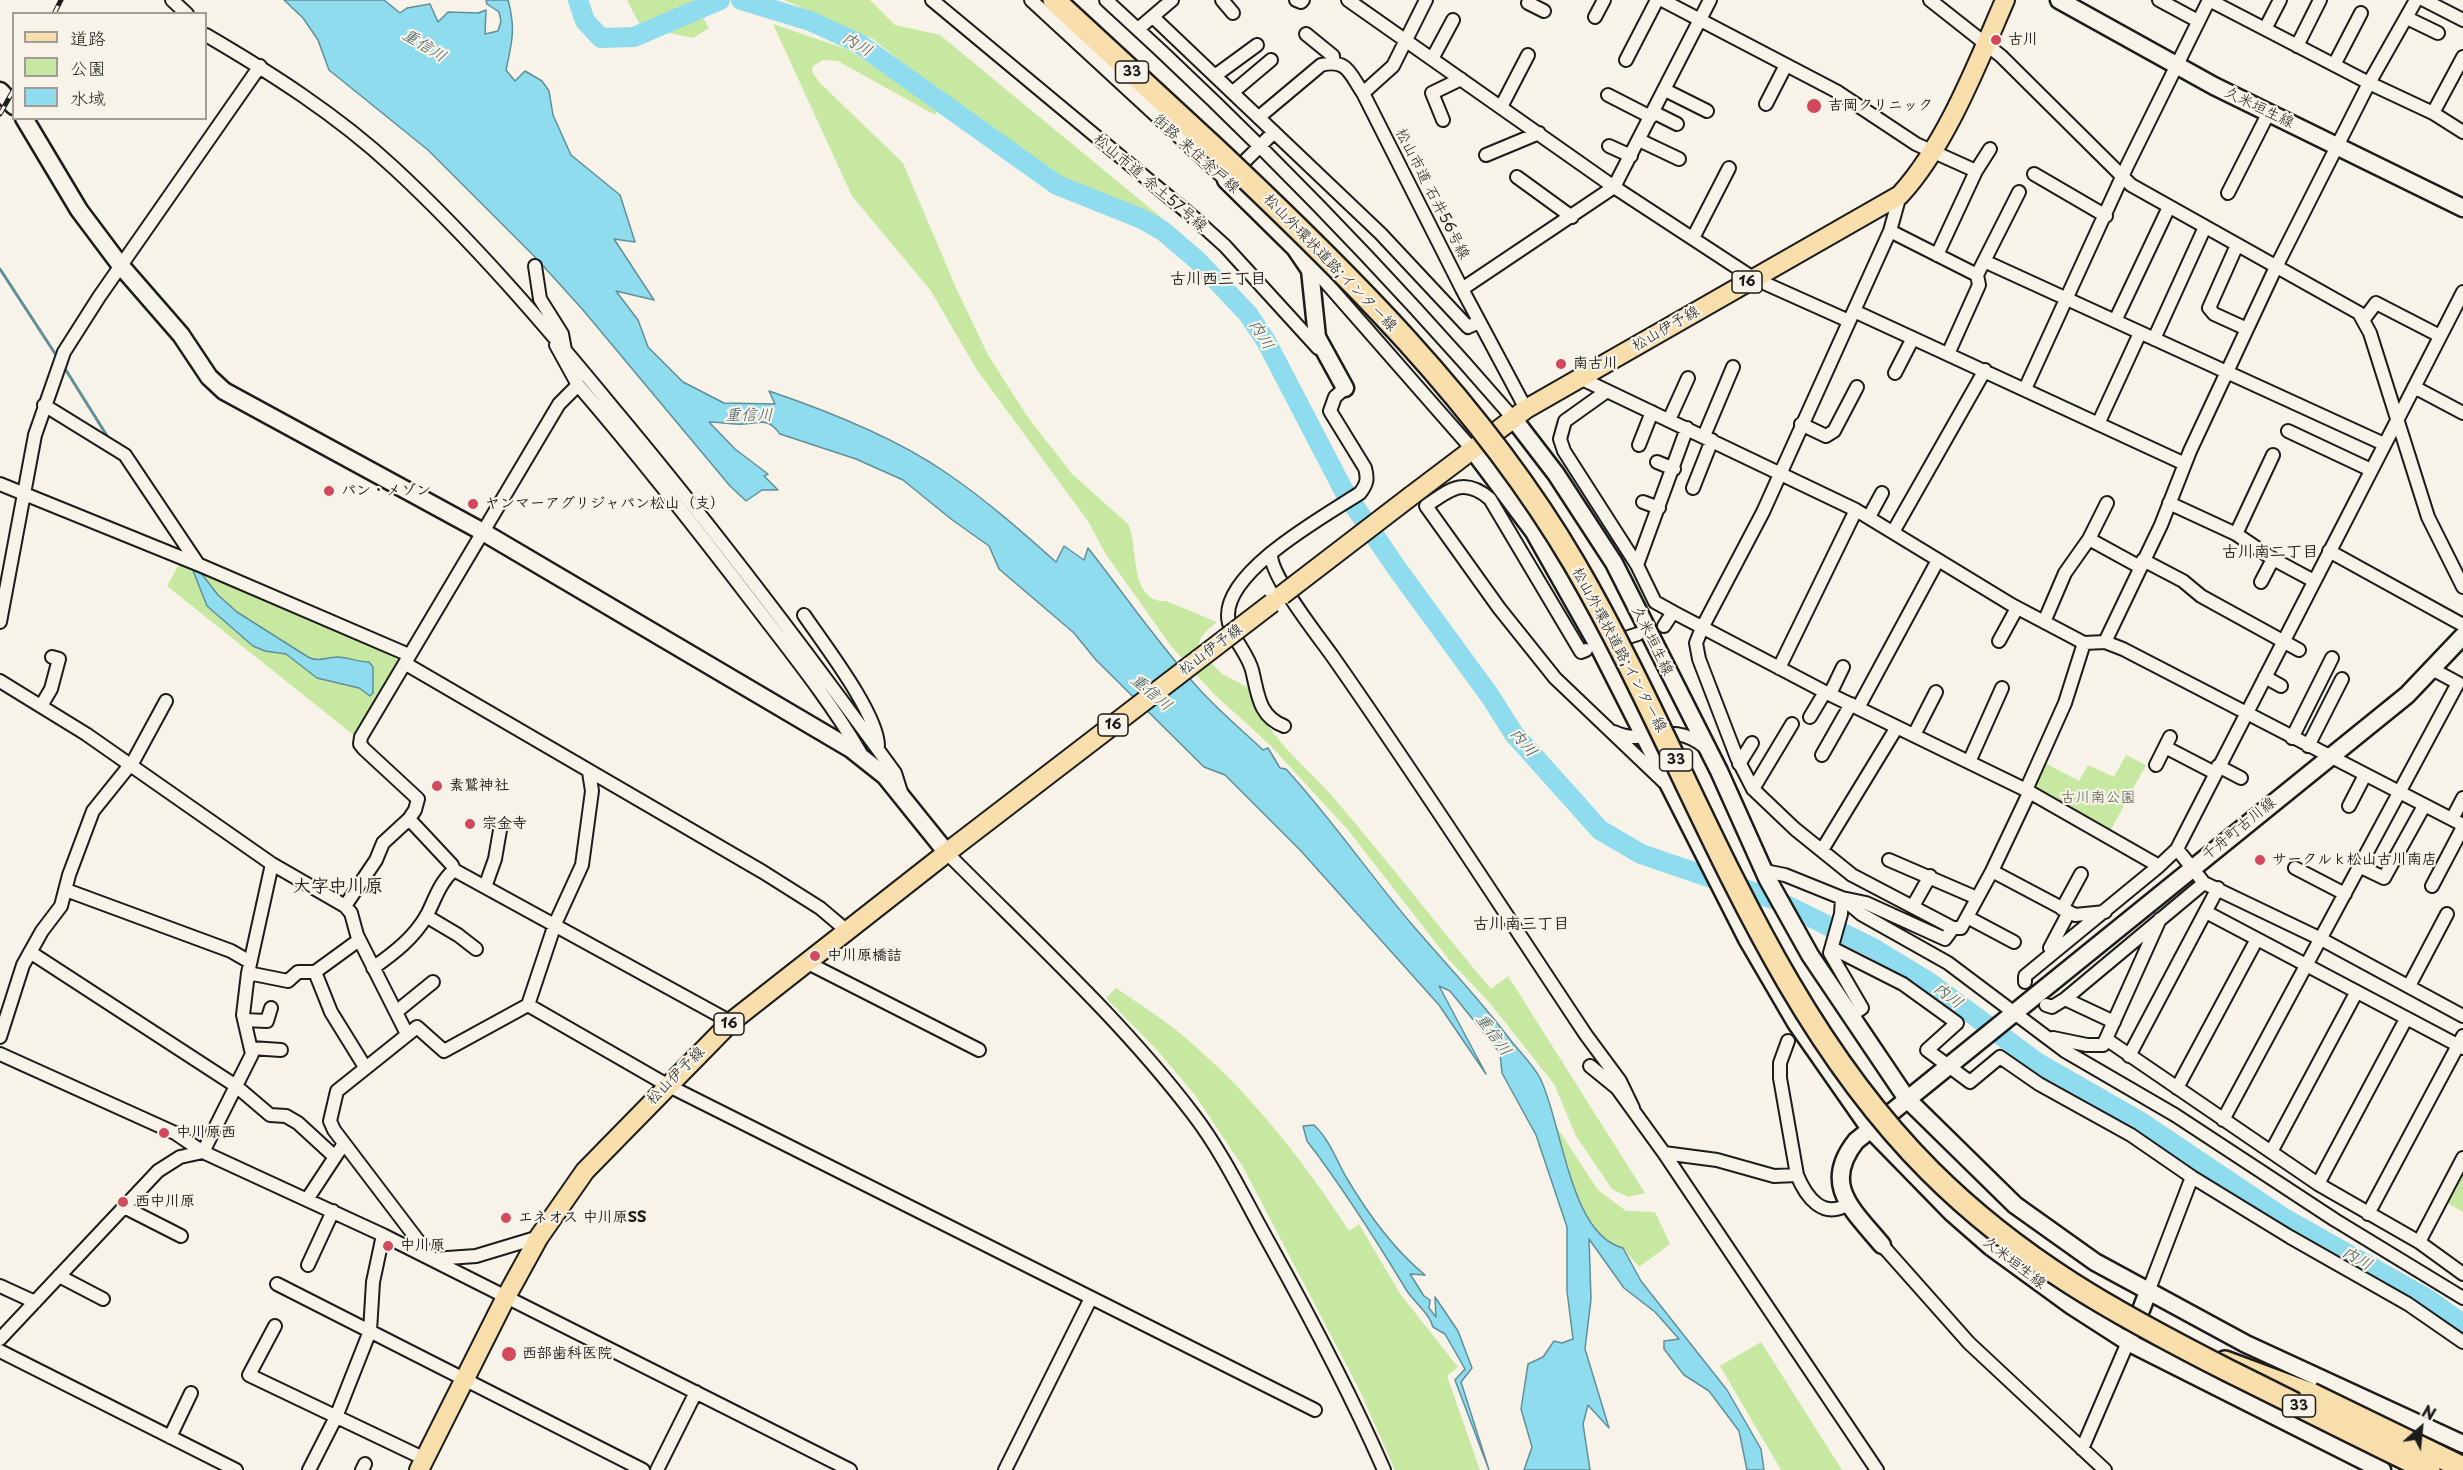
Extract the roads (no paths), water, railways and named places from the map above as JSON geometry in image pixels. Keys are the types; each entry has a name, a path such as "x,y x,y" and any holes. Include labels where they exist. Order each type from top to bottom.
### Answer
{"highway":[{"name":"松山外環状道路;インター線","path":"1054,0 1210,144 1346,277 1466,407 1535,500 1582,578 1644,693 1704,821 1782,972 1809,1017 1888,1125 1936,1177 2010,1242 2088,1296 2169,1340 2429,1470"},
{"name":"松山外環状道路;インター線","path":"2169,1340 2311,1394 2463,1468"}],"main road":[{"name":"松山伊予線","path":"422,1465 506,1297 539,1237 585,1171 731,1022 846,930 1520,414 1900,195 1932,150 1965,90 2005,0"},
{"name":"久米垣生線","path":"2059,0 2268,114 2463,208"},
{"path":"0,91 12,104"},
{"path":"25,120 79,210 121,266 181,335 209,377 224,392 483,532 862,756 885,776 950,850"},
{"name":"街路 来住余戸線","path":"1226,180 1295,248"},
{"path":"1295,248 1310,270 1317,337 1328,361"},
{"name":"松山市道 余土57号線","path":"1328,361 1345,388"},
{"name":"久米垣生線","path":"1520,414 1614,563 1707,749 1766,875 1810,955 1850,1017"},
{"path":"1473,449 1534,532 1599,647 1676,796"},
{"name":"千舟町古川線","path":"1952,1062 2406,695 2463,636"},
{"name":"久米垣生線","path":"1676,796 1747,939 1796,1023 1870,1129 1951,1212 1991,1247 2072,1306 2128,1342 2382,1470"},
{"path":"1850,1017 1907,1099 2015,1205 2095,1262 2246,1344 2463,1444"},
{"path":"1882,1245 1848,1204 1841,1186 1842,1163 1856,1141 1952,1062"},
{"path":"2128,1342 2148,1292"},
{"path":"2324,1440 2346,1392"}],"street":[{"path":"172,0 185,12"},
{"name":"松山市道 余土57号線","path":"932,0 1225,246 1328,361"},
{"name":"街路 来住余戸線","path":"1031,0 1226,180"},
{"path":"1106,0 1260,146 1520,414"},
{"path":"1152,0 1168,3"},
{"path":"1222,0 1233,13"},
{"path":"1296,0 1301,2 1303,0"},
{"path":"1348,0 1614,188 1753,278 1913,338 2184,464"},
{"path":"1364,93 1393,66 1426,0"},
{"path":"1595,17 1604,0"},
{"path":"1626,60 1657,0"},
{"path":"1662,0 1836,91 1916,144 1976,171"},
{"path":"1462,289 1614,188 1710,0"},
{"path":"1930,0 1986,44 2123,178 2169,207 2359,313 2364,320 2397,417 2428,517 2463,587"},
{"path":"2159,0 2198,21"},
{"path":"2025,389 2175,65 2209,0 2369,83 2433,113 2463,132"},
{"path":"2265,29 2280,0"},
{"path":"2297,46 2320,0"},
{"path":"2105,642 2169,503 2184,464 2276,267 2369,83 2416,0"},
{"path":"2424,0 2463,20"},
{"path":"1138,29 1168,3"},
{"path":"2334,65 2361,13"},
{"path":"1154,17 1381,234 1468,327 1479,322"},
{"path":"2407,18 2439,33"},
{"path":"1432,59 1453,20"},
{"name":"松山市道 石井56号線","path":"1306,34 1333,56 1333,62 1346,66 1364,93 1479,322 1520,414"},
{"path":"207,36 260,66 342,125 392,166 448,220 553,336 691,501 896,773 902,796"},
{"path":"1216,75 1257,45"},
{"path":"1501,107 1528,55"},
{"path":"2433,113 2463,57"},
{"path":"1233,92 1271,61"},
{"path":"1259,117 1321,65 1333,62"},
{"path":"1766,104 1786,65"},
{"path":"0,622 22,493 44,405 64,352 260,66"},
{"path":"1443,120 1432,93 1461,79"},
{"path":"1665,90 1707,111"},
{"path":"1608,95 1677,124"},
{"path":"2228,193 2268,114"},
{"path":"1226,180 1274,132"},
{"path":"1486,155 1539,134"},
{"path":"1639,140 1679,159"},
{"path":"1609,146 1631,156"},
{"path":"1937,255 1976,171 1990,149"},
{"path":"1693,238 1729,168"},
{"path":"2034,174 2106,216"},
{"path":"1517,177 1572,217"},
{"path":"1948,354 1979,285 1977,275 2019,192"},
{"path":"1900,195 1890,231 1763,512 1696,642 1699,659 1739,764 1754,789 1796,830 1852,875 1913,906 1951,932"},
{"path":"2115,321 2169,207"},
{"path":"2154,339 2205,227"},
{"path":"1890,231 1977,275"},
{"path":"2237,245 2209,308 2214,314 2247,329"},
{"name":"街路 来住余戸線","path":"1295,248 1473,449"},
{"path":"1984,261 2384,444"},
{"path":"535,266 540,299 562,334 565,350"},
{"path":"2025,982 2025,976 2105,912 2177,849 2463,292"},
{"path":"2364,320 2376,303 2440,336"},
{"path":"2098,424 2140,333"},
{"path":"553,336 559,354 578,385 671,497 752,601 838,714 862,756"},
{"path":"1895,373 1913,338"},
{"path":"1693,488 1708,438 1734,367"},
{"path":"1893,532 1985,370"},
{"path":"1580,378 1856,510 2017,608 2084,643 2105,642 2459,824"},
{"path":"1669,420 1688,378"},
{"path":"345,906 376,860 383,843 409,819 417,805 415,795 360,744 361,737 560,404 578,385"},
{"path":"1801,424 1826,436 1834,431 1857,387"},
{"path":"2414,387 2463,413"},
{"path":"1284,726 1274,722 1259,704 1251,668 1229,622 1228,612 1239,585 1271,553 1360,493 1365,486 1367,478 1365,468 1330,411 1335,397 1345,388"},
{"path":"1607,392 1565,421 1560,439 1564,451 1637,565 1655,602 1827,693 2028,791 2159,866"},
{"path":"44,405 125,455 198,564"},
{"path":"1639,445 1652,412"},
{"path":"1637,565 1674,469 1687,428"},
{"path":"2288,431 2371,470"},
{"path":"2236,534 2268,478 2273,455"},
{"path":"1657,462 1674,469"},
{"path":"0,484 198,564 408,660 589,772 763,872 820,908 846,930"},
{"path":"1586,650 1581,652 1490,499 1480,490 1469,487 1451,488 1426,506 1499,608 1555,678 1676,796"},
{"path":"1869,518 1882,493"},
{"path":"1642,502 1659,508"},
{"path":"2044,622 2065,573 2089,539 2107,503"},
{"path":"2169,503 2236,534 2273,559 2314,581"},
{"path":"1779,668 1856,510"},
{"path":"2089,539 2142,563 2299,650"},
{"path":"2330,551 2463,625"},
{"path":"1271,553 1274,566 1295,604 1361,697 1586,1035 1603,1055 1633,1108"},
{"path":"2261,582 2273,559"},
{"path":"1822,755 1855,706 1938,560"},
{"path":"1999,641 2017,608"},
{"path":"1664,626 1673,612"},
{"path":"804,615 866,712 878,739 878,749"},
{"path":"1606,644 1638,634"},
{"path":"1766,875 1785,875 1842,898 1866,903 1945,939 1951,932 1960,928 1992,872 2065,703 2084,643"},
{"path":"41,706 51,689 59,660 52,657"},
{"path":"2292,738 2332,658"},
{"path":"1810,717 1843,667"},
{"path":"2223,1120 2461,678 2432,669"},
{"path":"2265,677 2281,686"},
{"path":"2308,746 2342,679"},
{"path":"0,681 41,706 272,864 345,906 351,913 359,940 407,1034"},
{"path":"1970,762 2002,688"},
{"path":"1914,735 1936,692"},
{"path":"0,1037 30,952 61,906 69,875 93,811 129,766 166,701"},
{"path":"1754,789 1792,724"},
{"path":"1822,850 1897,727"},
{"path":"1605,728 1624,737 1676,733 1692,737 1707,749"},
{"path":"2156,765 2168,742 2217,769 2241,778"},
{"path":"1739,764 1752,743"},
{"path":"432,1259 373,1178 344,1145 330,1121 337,1091 417,1027 444,1051 528,1005 555,924 582,865 592,791 589,772"},
{"path":"2349,806 2365,775"},
{"path":"2432,886 2459,824 2463,798"},
{"path":"2359,866 2384,878 2424,806"},
{"path":"409,819 452,865 454,870 731,1022"},
{"path":"485,887 495,859 500,830"},
{"path":"2177,849 2204,883 2321,939 2463,1016"},
{"path":"950,850 1151,1063 1194,1115 1235,1180 1299,1298 1383,1470"},
{"path":"1889,860 1922,877 1930,876 1977,898"},
{"path":"203,1152 249,1063 251,1048 244,1020 249,967 272,864"},
{"path":"373,968 399,950 426,916 445,878 454,870"},
{"path":"1992,872 2075,915 2105,912"},
{"path":"2050,948 2081,874"},
{"path":"2301,875 2345,894"},
{"path":"1913,906 1930,876"},
{"path":"2046,1005 2052,1007 2065,999 2204,883"},
{"path":"2129,1056 2218,888"},
{"path":"66,890 231,951 249,967 288,981 298,972 315,972 359,940"},
{"path":"1842,898 1861,914 1948,963 2011,1013 2065,1051 2175,1115 2335,1220 2463,1298"},
{"path":"1842,898 1841,914 1830,953 1862,1008 1850,1017"},
{"path":"2206,912 2406,1019 2461,1043 2368,1214"},
{"path":"2409,986 2447,914"},
{"path":"426,916 476,949"},
{"path":"1966,917 2014,942"},
{"path":"2038,1032 2087,1045 2103,1045 2160,919"},
{"path":"2177,1088 2257,939"},
{"path":"1832,946 1904,984 1957,1023 1927,1050 1952,1062 1970,1082 2000,1057 2039,1084 2131,1135 2193,1177 2290,1237 2408,1304 2463,1342"},
{"path":"30,952 236,1086 270,1115 286,1116 298,1123 335,1157"},
{"path":"806,962 979,1050"},
{"path":"315,972 330,1012 365,1067"},
{"path":"396,1012 433,982"},
{"path":"2271,1152 2356,993"},
{"path":"2065,999 2114,1022"},
{"path":"528,1005 667,1085 1315,1410"},
{"path":"244,1020 267,1021 272,1008"},
{"path":"2318,1184 2406,1019"},
{"path":"2106,1039 2318,1184 2419,1242 2463,1274"},
{"path":"1788,1041 1780,1063 1779,1078 1797,1175 1812,1201 1826,1210 1838,1210 1848,1204"},
{"path":"251,1048 281,1050"},
{"path":"0,1054 175,1133 203,1152 308,1198 850,1470"},
{"path":"1590,1066 1617,1088 1633,1108 1877,1470"},
{"path":"308,1198 344,1145"},
{"path":"0,1339 168,1163 190,1154 203,1152"},
{"path":"1664,1152 1717,1160 1774,1176 1797,1175"},
{"path":"2419,1242 2463,1158"},
{"path":"2148,1292 2193,1177"},
{"path":"124,1207 181,1236"},
{"path":"308,1265 333,1211"},
{"path":"309,1470 336,1417 370,1331 373,1282 383,1235"},
{"path":"432,1259 476,1256 539,1237"},
{"path":"1882,1245 1969,1343 2105,1470"},
{"path":"59,1276 103,1299"},
{"path":"277,1284 643,1470"},
{"path":"0,1286 35,1302"},
{"path":"1005,1470 1091,1298"},
{"path":"275,1326 249,1375 336,1417 422,1465"},
{"path":"2082,1449 2128,1342"},
{"path":"0,1351 236,1470"},
{"path":"657,1470 696,1392"},
{"path":"170,1437 191,1393"}],"water":[{"name":"重信川","path":"284,0 384,0 400,13 407,8 430,4 438,22 448,12 478,13 486,10 485,34 498,31 501,21 499,12 487,4 486,0 508,0 512,19 512,35 506,70 515,81 525,71 542,81 549,91 553,115 571,155 620,195 635,242 614,239 654,300 616,291 638,320 648,347 683,382 724,403 775,404 769,391 837,416 905,448 960,482 1056,562 1064,546 1084,560 1088,548 1185,673 1263,750 1268,748 1280,768 1286,769 1302,787 1409,921 1534,1068 1548,1097 1570,1174 1590,1222 1605,1239 1623,1248 1641,1281 1727,1390 1761,1449 1764,1470 1747,1470 1739,1431 1709,1391 1684,1375 1664,1349 1664,1341 1679,1339 1655,1312 1624,1288 1589,1239 1591,1299 1585,1349 1609,1428 1588,1405 1583,1424 1590,1470 1524,1470 1532,1447 1521,1409 1528,1364 1543,1357 1554,1341 1562,1343 1573,1339 1567,1291 1567,1227 1536,1135 1502,1073 1500,1053 1450,991 1439,986 1486,1074 1439,1005 1301,851 1225,775 1204,767 1096,660 1074,633 999,569 989,546 903,480 856,459 780,434 768,423 709,422 735,449 768,474 764,476 778,490 762,490 746,501 730,486 583,310 536,258 428,150 329,70 318,40 303,18"},
{"path":"192,568 201,573 218,595 237,612 308,657 318,659 339,657 369,662 373,667 373,693 370,696 359,688 317,678 286,654 265,651 253,646 207,606"},
{"path":"1314,1125 1328,1143 1346,1177 1372,1217 1402,1254 1425,1275 1410,1274 1424,1296 1430,1300 1429,1308 1436,1317 1435,1297 1458,1331 1472,1368 1461,1382 1489,1470 1455,1380 1465,1369 1445,1334 1433,1327 1407,1291 1359,1215 1307,1141 1303,1126"}],"waterway":[{"name":"内川","path":"578,0 585,21 601,38 634,37 720,0"},
{"name":"内川","path":"741,0 810,21 858,43 1057,185 1142,219 1163,231 1197,260 1248,314 1266,341 1344,491 1398,570 1490,696 1514,734 1600,830 1641,854 1776,900 1873,948 1929,982 2038,1063 2141,1122 2284,1218 2426,1298 2463,1324"},
{"path":"0,269 56,355"},
{"path":"64,367 109,439"}],"railway":[{"path":"55,12 61,0"},
{"path":"0,114 12,93"}],"place":[{"name":"古川","path":"1996,40"},
{"name":"吉岡クリニック","path":"1814,106"},
{"name":"南古川","path":"1561,364"},
{"name":"パン・メゾン","path":"329,491"},
{"name":"ヤンマーアグリジャパン松山（支）","path":"473,504"},
{"name":"素鷲神社","path":"437,786"},
{"name":"宗金寺","path":"470,824"},
{"name":"サークルｋ松山古川南店","path":"2260,860"},
{"name":"中川原橋詰","path":"815,956"},
{"name":"中川原西","path":"164,1133"},
{"name":"西中川原","path":"123,1202"},
{"name":"エネオス 中川原SS","path":"506,1218"},
{"name":"中川原","path":"388,1246"},
{"name":"西部歯科医院","path":"509,1354"}],"district":[{"name":"古川西三丁目","path":"1218,280"},
{"name":"古川南二丁目","path":"2270,553"},
{"name":"大字中川原","path":"338,887"},
{"name":"古川南三丁目","path":"1521,925"}],"park label":[{"name":"古川南公園","path":"2098,798"}]}
